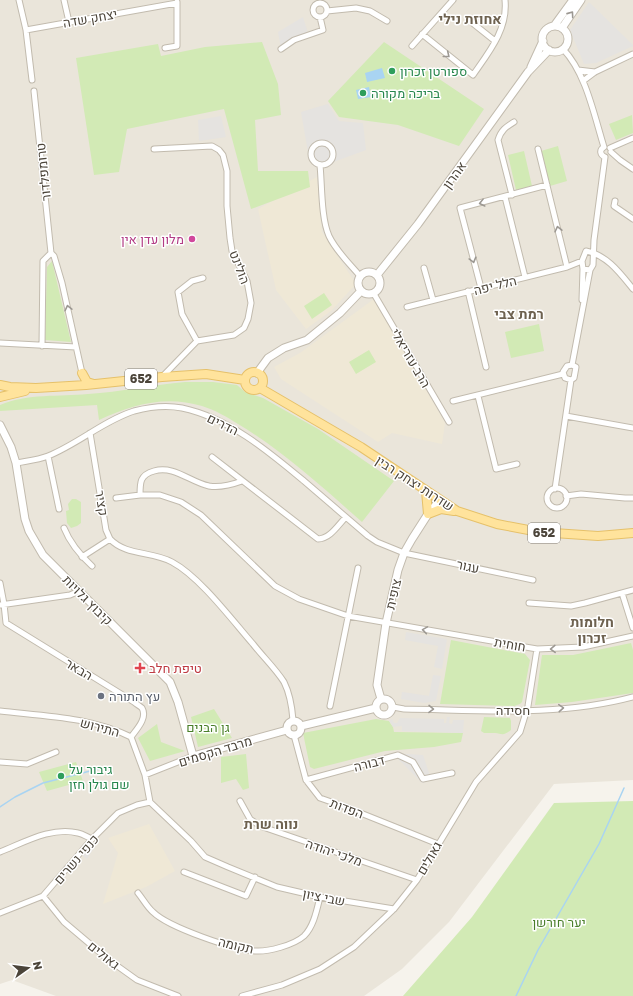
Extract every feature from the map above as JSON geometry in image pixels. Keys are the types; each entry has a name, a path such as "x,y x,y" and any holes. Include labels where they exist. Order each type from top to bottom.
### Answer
{"main road":[{"path":"74,386 82,373 87,382 94,384"},
{"path":"257,373 261,376 262,384 260,388 251,390 247,386 245,380 250,374 257,373"},
{"name":"652","path":"0,385 36,388 74,386 162,376 206,374 245,380"},
{"name":"652","path":"0,397 36,388"},
{"name":"שדרות יצחק רבין","path":"260,388 361,448 457,511 497,524 539,532 598,536 633,533"},
{"path":"426,491 428,514 441,509 457,511"}],"street":[{"path":"18,0 26,30 32,80"},
{"path":"64,0 69,22"},
{"path":"412,46 453,0"},
{"path":"422,34 473,75 502,31 506,10 505,0"},
{"path":"554,26 565,30 568,38 563,49 557,51 546,48 543,41 544,32 550,27 554,26 573,0"},
{"path":"562,28 581,0"},
{"path":"320,1 326,5 327,11 325,15 320,17 315,15 313,11 314,6 320,1"},
{"path":"165,48 177,46 177,2"},
{"name":"יצחק שדה","path":"26,30 177,2"},
{"path":"327,11 356,8 370,11 387,21"},
{"path":"281,49 294,40 323,30 320,17"},
{"path":"470,21 495,41"},
{"name":"אהרון","path":"528,72 543,41"},
{"path":"563,49 578,70 583,82 604,147 601,152 602,156 605,157"},
{"name":"אהרון","path":"377,275 418,224 528,72 549,50"},
{"path":"583,82 595,72 633,54"},
{"path":"578,70 595,72"},
{"name":"טרומפלדור","path":"34,91 51,253 54,256 62,283 82,373"},
{"path":"512,195 498,140 500,132 506,126 514,122"},
{"path":"605,157 610,155 611,150 633,138"},
{"path":"325,143 331,147 333,158 328,164 320,165 314,162 311,152 318,144 325,143"},
{"name":"הולינט","path":"154,149 212,146 224,155 227,171 227,206 232,251 247,282 251,303 244,328 234,334 197,341"},
{"path":"604,147 608,147 620,160 633,169"},
{"path":"538,149 567,267"},
{"path":"572,365 590,270 594,262 594,240 605,157"},
{"path":"320,165 324,216 329,236 336,248 360,276"},
{"path":"481,288 460,208 547,185"},
{"path":"505,197 525,277"},
{"path":"615,201 614,206 633,219"},
{"name":"הלל יפה","path":"407,307 567,267 582,261 586,252 594,253"},
{"path":"42,346 43,261 51,253"},
{"path":"594,253 612,265 633,289"},
{"path":"594,262 604,259"},
{"path":"582,261 582,312"},
{"path":"424,268 433,300"},
{"path":"583,269 590,270"},
{"path":"367,272 377,275 380,285 377,292 374,294 367,294 361,291 357,282 360,276 367,272"},
{"path":"162,376 197,341 182,314 178,292 192,280 203,278"},
{"path":"257,373 268,358 284,348 307,340 340,312 361,291"},
{"path":"468,291 486,367"},
{"name":"הרב עזריאלי","path":"374,294 449,422"},
{"path":"0,343 76,347"},
{"path":"563,374 565,367 572,365"},
{"path":"555,488 561,489 566,496 566,502 562,507 558,508 552,506 548,502 548,495 555,488 571,380 574,378 576,367 572,365"},
{"path":"563,374 567,379 571,380"},
{"path":"453,401 563,374"},
{"path":"478,396 496,469 517,464"},
{"name":"הדרים","path":"16,463 48,456 119,417 143,409 169,406 181,408 198,412 241,433 280,461 368,536 377,542 404,553"},
{"path":"566,416 633,428"},
{"name":"קיבוץ גלויות","path":"1,428 11,447 16,463 25,519 29,531 43,555 170,682 178,702 193,756"},
{"name":"קציר","path":"90,433 106,530 110,539"},
{"path":"48,456 59,509"},
{"path":"212,458 318,539 323,539 329,536 346,517"},
{"path":"140,495 140,483 143,477 160,469 176,472 200,484 209,486 219,487 242,481"},
{"path":"566,496 582,494 633,498"},
{"name":"חוחית","path":"116,498 140,495 160,495 181,502 201,515 275,586 299,599 348,616 386,624 537,649 583,647 633,636"},
{"name":"צופית","path":"381,699 377,685 386,624 398,570 404,553 428,514 440,500"},
{"path":"64,528 73,545 92,566"},
{"path":"82,556 110,539 120,547 172,562 193,578 227,614 278,675 289,693 293,720"},
{"name":"עגור","path":"404,553 533,580"},
{"path":"330,706 358,568"},
{"path":"0,583 2,604 70,595 79,591"},
{"path":"529,602 571,606 633,590"},
{"path":"622,593 633,628"},
{"name":"הבאר","path":"2,604 6,623 142,708 144,715 142,721 131,737"},
{"name":"גאולים","path":"242,996 282,985 320,969 354,947 394,909 417,880 476,782 520,732 527,710 537,649"},
{"name":"חסידה","path":"393,706 404,709 527,710 594,706 633,697"},
{"path":"385,698 390,700 393,706 391,712 384,715 379,713 376,708 377,702 385,698"},
{"path":"301,726 376,708"},
{"name":"התירוש","path":"0,711 97,724 131,737 145,775 150,802"},
{"path":"293,720 297,721 301,726"},
{"path":"293,720 289,722 287,730 289,733 294,735 299,733 301,726"},
{"name":"מרבד הקסמים","path":"145,775 193,756 287,730"},
{"name":"הפדות","path":"294,735 306,780 320,798 438,844"},
{"path":"0,762 27,764 56,752"},
{"name":"דבורה","path":"306,780 398,755 413,762 423,779 452,773"},
{"name":"מלכי יהודה","path":"240,801 250,819 260,826 417,880"},
{"name":"כנפי נשרים","path":"0,913 44,896 92,839 118,813 137,805 150,802"},
{"name":"שבי ציון","path":"150,802 205,856 228,867 277,887 394,909"},
{"path":"0,852 44,835 64,831 79,833 92,839"},
{"path":"184,872 246,896 255,877"},
{"name":"תקומה","path":"138,893 153,913 172,924 220,943 239,949 256,952 294,943 305,935 313,922 320,896"},
{"name":"גאולים","path":"44,896 64,922 109,960 137,980 178,996"}],"shaded area":[{"path":"0,0 633,0 633,780 554,784 449,922 402,969 364,996 56,996 12,980 0,984"},
{"path":"589,2 633,46 596,63 584,64 570,30"},
{"path":"303,17 309,36 281,49 278,32"},
{"path":"328,104 339,121 363,123 366,150 320,167 309,158 301,112"},
{"path":"221,116 226,137 199,141 198,120"},
{"path":"317,177 322,232 356,284 331,311 306,329 276,290 258,209"},
{"path":"374,299 445,423 442,444 392,433 378,442 281,379 274,367 300,353"},
{"path":"406,632 447,639 442,669 434,667 438,646 405,640"},
{"path":"433,675 441,676 436,701 424,703 401,699 402,692 429,696"},
{"path":"447,717 450,717 449,723 452,724 453,720 464,720 463,733 402,731 402,726 393,727 389,721 392,719 394,723 397,723 400,718 444,719 444,723 446,723"},
{"path":"392,753 423,755 431,779 422,783"},
{"path":"149,824 175,871 146,887 103,904 118,853 108,838"},
{"path":"91,842 96,845 87,859 82,855"}],"green space":[{"path":"262,42 278,84 281,115 255,120 258,171 308,171 310,187 251,209 224,109 127,129 119,172 94,175 76,58 158,44 161,56 205,47"},
{"name":"ספורטן זכרון","path":"384,42 484,109 459,146 398,125 339,117 328,101"},
{"path":"632,115 633,133 616,140 609,124"},
{"path":"558,146 567,181 550,186 541,151"},
{"path":"524,151 532,186 516,190 508,155"},
{"path":"52,261 71,342 45,340 47,267"},
{"path":"324,293 332,305 312,319 304,306"},
{"path":"539,324 544,351 511,358 505,332"},
{"path":"369,350 376,362 356,374 349,362"},
{"path":"185,382 213,382 237,385 245,392 263,398 318,429 394,481 362,522 302,470 271,446 230,419 202,406 176,401 163,401 137,406 99,420 97,405 0,411 0,405 11,401 33,397 100,393"},
{"path":"72,499 76,499 81,502 81,523 71,528 67,523 66,511 69,510 68,504"},
{"path":"451,640 525,654 530,660 522,702 514,706 440,704"},
{"path":"631,643 633,650 633,693 572,702 535,705 542,655 573,655"},
{"name":"גן הבנים","path":"214,709 232,738 198,747 191,717"},
{"path":"484,717 510,718 511,730 503,734 484,733 481,731"},
{"path":"376,719 389,721 394,732 463,733 461,742 434,747 385,751 314,769 310,767 303,733"},
{"path":"157,724 161,742 185,751 150,761 138,738"},
{"path":"246,754 249,788 243,790 236,779 221,783 221,757"},
{"name":"גיבור על שם גולן חזן","path":"76,762 83,781 47,791 39,772"},
{"name":"יער חורשן","path":"633,801 633,996 403,996 472,917 554,803"}],"water":[{"path":"382,68 385,78 367,82 365,73"},
{"name":"בריכה מקורה","path":"369,87 371,97 358,99 356,90"}],"waterway":[{"path":"0,807 15,797 43,783 98,769"},
{"path":"516,996 538,950 599,844 624,788"}],"place":[{"name":"ספורטן זכרון","path":"392,71"},
{"name":"בריכה מקורה","path":"363,93"},
{"name":"מלון עדן אין","path":"192,239"},
{"name":"טיפת חלב","path":"140,668"},
{"name":"עץ התורה","path":"101,696"},
{"name":"גיבור על שם גולן חזן","path":"61,776"}],"district":[{"name":"אחוזת נילי","path":"470,19"},
{"name":"רמת צבי","path":"519,314"},
{"name":"חלומות זכרון","path":"592,630"},
{"name":"נווה שרת","path":"271,824"}]}
